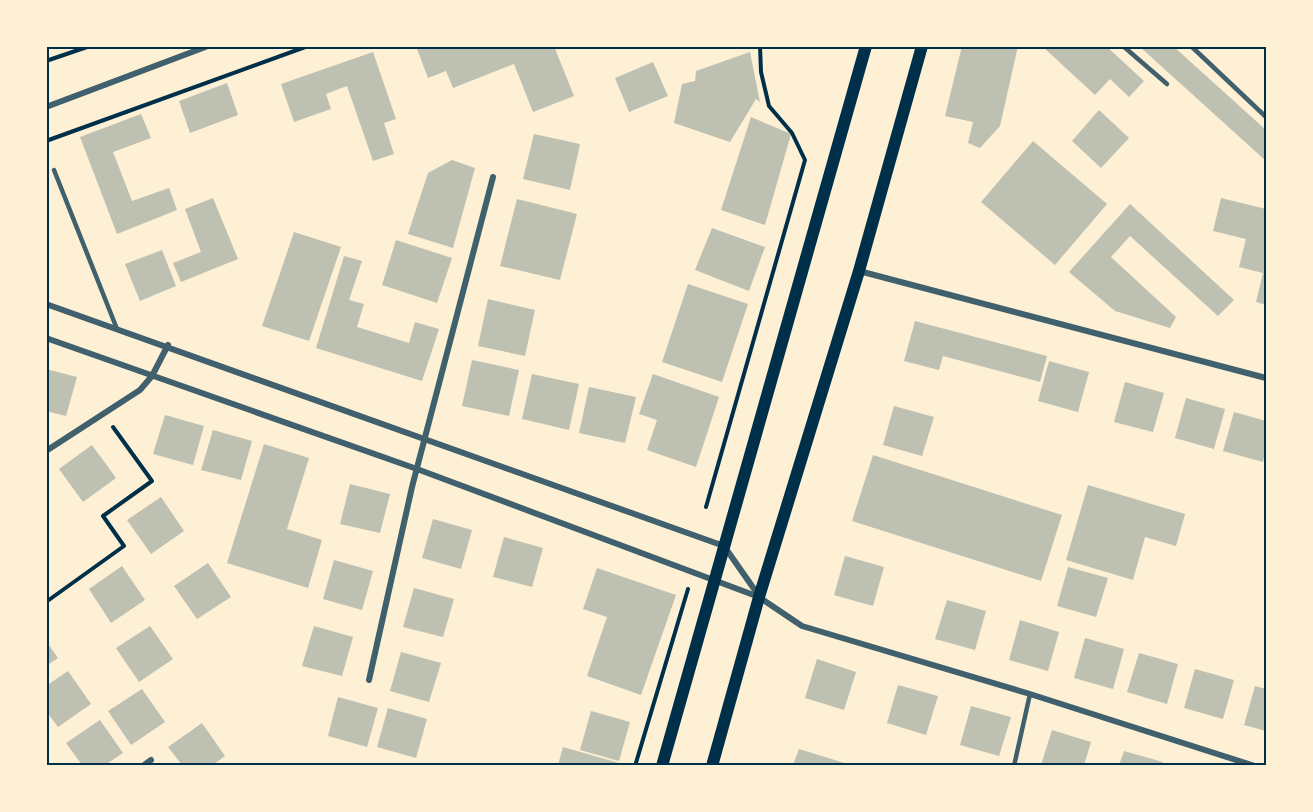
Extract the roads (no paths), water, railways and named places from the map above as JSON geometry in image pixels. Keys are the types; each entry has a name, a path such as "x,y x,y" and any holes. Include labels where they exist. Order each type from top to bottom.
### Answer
{"main road":[{"path":"662,765 866,46"},
{"path":"712,765 759,597 859,271 922,46"}],"street":[{"path":"46,107 208,46"},
{"path":"369,680 424,440 493,177"},
{"path":"859,271 1266,378"},
{"path":"46,304 168,345 424,440 724,546 759,597"},
{"path":"46,338 417,469 759,597 783,611 802,626 1030,694 1255,765"},
{"path":"46,451 140,390 152,376 168,345"},
{"path":"143,765 151,760"}],"lane":[{"path":"1123,46 1167,84"},
{"path":"1191,46 1266,117"},
{"path":"54,170 117,329"},
{"path":"1014,765 1030,694"}]}
